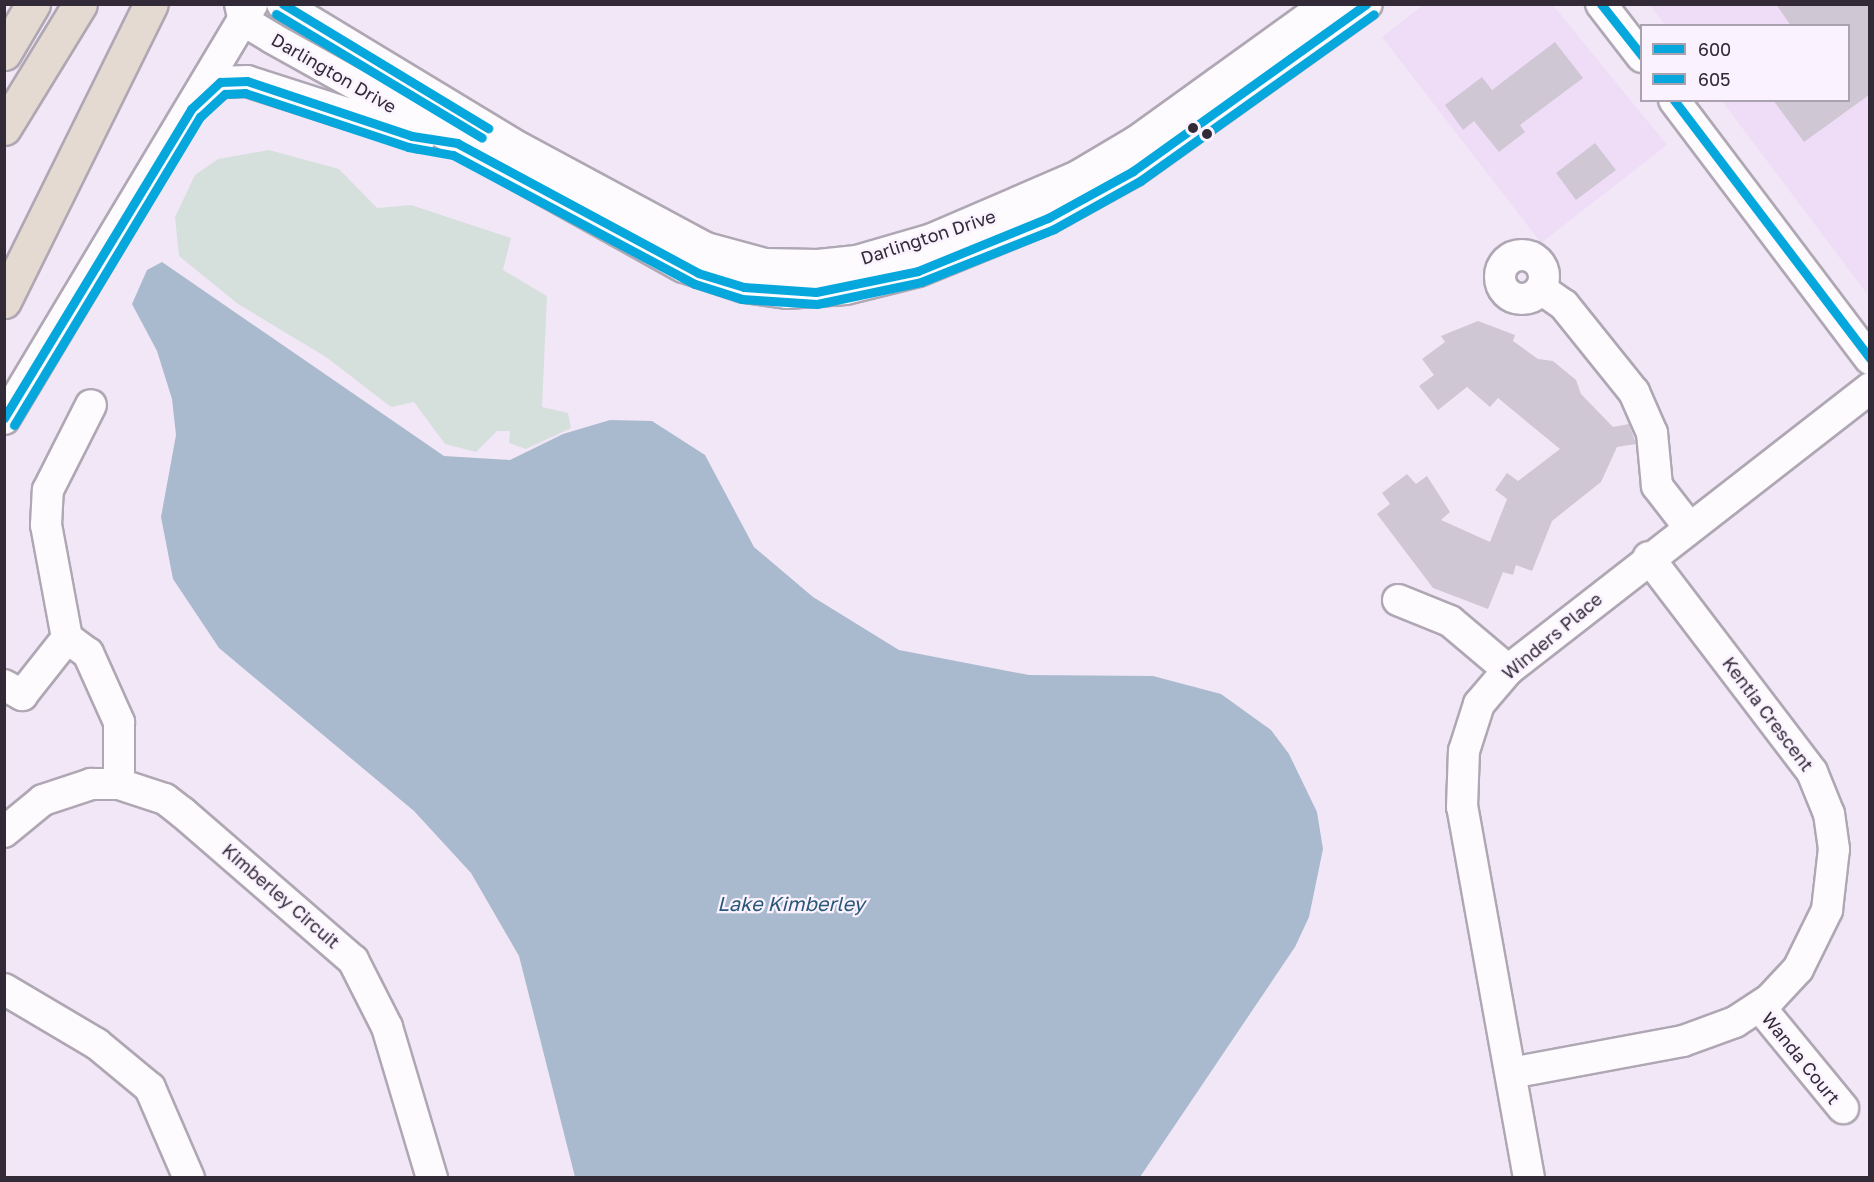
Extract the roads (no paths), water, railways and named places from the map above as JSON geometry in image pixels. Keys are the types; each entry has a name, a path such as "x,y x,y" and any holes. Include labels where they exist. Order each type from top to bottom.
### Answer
{"highway":[{"path":"4,53 33,4"},
{"path":"4,129 81,4"},
{"path":"4,301 150,6"}],"street":[{"name":"Darlington Drive","path":"282,4 520,148 677,235 765,264 819,265 857,261 932,239 1078,176 1137,141 1327,4"},
{"name":"Darlington Drive","path":"245,10 457,143 698,273 769,291 846,289 950,259 1090,195 1367,4"},
{"path":"1602,4 1640,56"},
{"path":"4,419 191,108 245,10"},
{"path":"191,108 213,86 241,80 412,136 457,143"},
{"path":"1676,102 1869,359"},
{"path":"1541,289 1564,305 1640,401 1652,433 1657,486 1688,526"},
{"name":"Winders Place","path":"1530,1178 1462,807 1470,730 1479,704 1508,670 1648,557 1869,388"},
{"path":"91,405 48,490 46,525 67,638 88,653 107,685 122,742 119,784"},
{"name":"Kentia Crescent","path":"1511,1073 1694,1038 1760,1007 1798,969 1822,925 1834,860 1829,814 1804,758 1648,557"},
{"path":"1398,600 1450,621 1508,670"},
{"path":"4,685 22,694 67,638"},
{"name":"Kimberley Circuit","path":"4,832 66,789 119,784 165,800 183,813 353,960 387,1027 432,1178"},
{"path":"4,989 97,1044 138,1076 164,1110 189,1178"},
{"name":"Wanda Court","path":"1760,1007 1843,1108"}],"water":[{"name":"Lake Kimberley","path":"162,262 444,456 510,460 563,434 610,420 652,421 705,455 754,547 813,597 899,650 1029,675 1153,676 1221,694 1271,730 1289,754 1317,812 1323,849 1309,917 1295,947 1140,1177 575,1177 519,956 471,873 414,811 219,648 173,579 161,517 176,435 172,399 157,351 132,304 147,270"}]}
